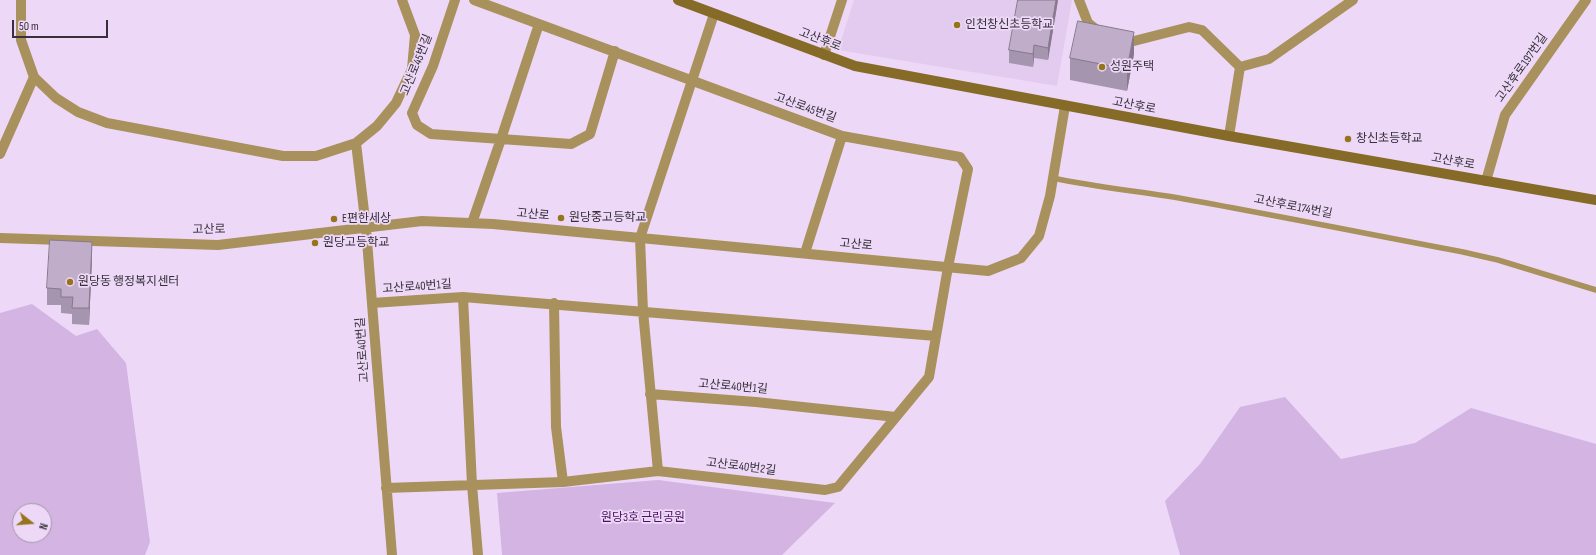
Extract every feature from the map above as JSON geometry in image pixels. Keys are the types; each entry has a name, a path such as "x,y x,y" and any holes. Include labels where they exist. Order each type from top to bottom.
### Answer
{"main road":[{"name":"고산후로","path":"678,0 854,66 1229,136 1596,200"}],"street":[{"path":"21,0 21,40 34,77 56,98 78,112 107,122 283,156 316,156 356,143 377,126 396,103 412,69 415,35 402,0"},
{"name":"고산로45번길","path":"455,0 433,66 412,113 417,125 431,134 571,144 590,134 615,52"},
{"name":"고산로45번길","path":"474,0 842,136 960,157 968,169 948,267"},
{"path":"824,55 842,0"},
{"path":"1079,0 1088,23 1109,38 1130,42 1189,27 1202,30 1240,67"},
{"path":"1240,67 1269,59 1353,0"},
{"name":"고산후로197번길","path":"1486,181 1505,115 1586,0"},
{"path":"658,471 643,311 640,238 714,14"},
{"path":"472,223 539,24"},
{"path":"1229,136 1240,67"},
{"path":"0,154 34,77"},
{"path":"1053,178 1065,106"},
{"path":"805,253 842,136"},
{"name":"고산로40번길","path":"356,143 366,228 392,555"},
{"name":"고산로","path":"0,238 218,245 422,222 472,223 988,271 1021,258 1040,236 1053,178"},
{"name":"고산로40번2길","path":"386,488 563,482 658,471 825,490 838,487 929,377 948,267"},
{"name":"고산로40번1길","path":"463,297 472,485 478,555"},
{"name":"고산로40번1길","path":"372,303 463,297 554,303 936,336"},
{"path":"554,303 556,427 563,482"},
{"name":"고산로40번1길","path":"650,394 756,402 896,417"}],"lane":[{"name":"고산후로174번길","path":"1053,178 1088,185 1145,192 1463,252 1498,260 1596,290"}],"shaded area":[{"name":"인천창신초등학교","path":"854,0 1072,0 1057,86 838,50"}],"green space":[{"path":"32,304 76,336 97,329 126,363 150,542 145,555 0,555 0,313"},
{"path":"1285,397 1341,459 1415,443 1471,408 1596,444 1596,555 1180,555 1165,501 1200,464 1240,407"},
{"name":"원당3호 근린공원","path":"658,480 835,503 782,555 502,555 497,493"}],"building":[{"path":"1018,0 1056,0 1048,48 1034,45 1033,54 1009,50"},
{"path":"1078,21 1134,32 1127,69 1070,58"},
{"name":"원당동 행정복지센터","path":"50,240 92,242 89,308 72,308 73,297 61,297 61,289 47,288"}],"place":[{"name":"인천창신초등학교","path":"957,25"},
{"name":"성원주택","path":"1102,67"},
{"name":"창신초등학교","path":"1348,139"},
{"name":"원당중고등학교","path":"561,218"},
{"name":"E편한세상","path":"334,219"},
{"name":"원당고등학교","path":"315,243"},
{"name":"원당동 행정복지센터","path":"70,282"}]}
